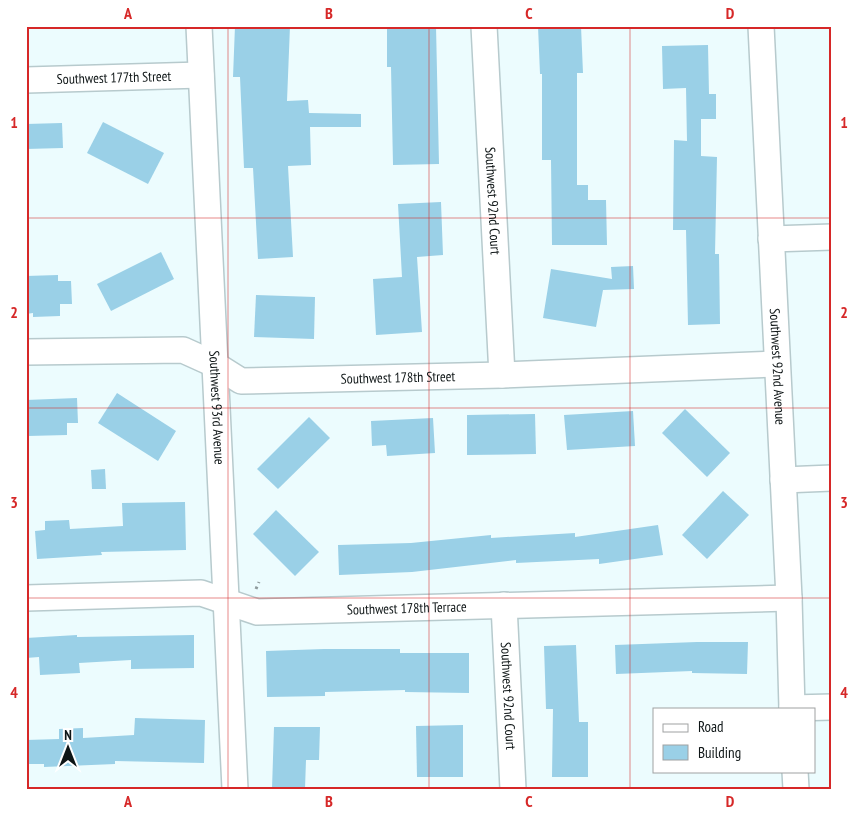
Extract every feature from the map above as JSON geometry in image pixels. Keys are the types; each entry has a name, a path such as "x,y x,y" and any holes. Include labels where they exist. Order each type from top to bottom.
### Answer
{"street":[{"name":"Southwest 93rd Avenue","path":"199,26 236,789"},
{"name":"Southwest 92nd Court","path":"484,26 502,375"},
{"name":"Southwest 92nd Avenue","path":"761,26 789,598 792,708"},
{"name":"Southwest 177th Street","path":"26,80 202,75"},
{"path":"771,239 832,237"},
{"name":"Southwest 178th Street","path":"26,352 183,350 214,364 241,381 502,375 777,364"},
{"path":"783,480 832,478"},
{"name":"Southwest 178th Terrace","path":"26,598 201,592 257,612 789,598"},
{"name":"Southwest 92nd Court","path":"504,605 513,789"},
{"path":"792,708 832,707"},
{"path":"795,772 796,789"}],"building":[{"path":"235,26 290,26 287,101 308,100 309,113 361,114 361,127 310,127 311,165 288,166 293,257 258,259 253,168 244,168 240,77 233,77"},
{"path":"387,26 436,26 439,164 393,165 391,67 387,67"},
{"path":"538,26 581,26 583,73 577,73 577,185 588,185 588,200 606,200 607,245 552,245 551,160 542,160 542,74 540,74"},
{"path":"708,45 709,94 716,94 716,119 701,119 701,156 717,157 715,254 719,254 720,324 688,325 686,230 673,230 674,140 687,141 686,88 663,89 662,46"},
{"path":"103,122 164,153 148,184 87,153"},
{"path":"62,123 63,148 26,149 26,124"},
{"path":"441,202 443,255 417,257 422,332 376,335 373,279 402,277 398,204"},
{"path":"161,252 174,279 111,311 97,284"},
{"path":"633,266 634,289 603,290 596,327 543,318 551,269 612,279 611,267"},
{"path":"58,275 58,281 71,281 72,304 60,304 60,316 33,317 33,313 26,314 26,276"},
{"path":"256,295 315,297 314,339 254,337"},
{"path":"117,393 176,431 158,461 98,423"},
{"path":"77,398 78,423 67,423 67,435 28,436 26,400"},
{"path":"685,409 730,453 707,477 662,433"},
{"path":"633,411 635,446 567,450 564,415"},
{"path":"535,414 536,454 467,455 467,415"},
{"path":"309,417 330,438 278,489 257,469"},
{"path":"433,418 435,453 387,456 386,445 372,446 371,421"},
{"path":"105,469 106,489 92,489 91,470"},
{"path":"723,491 749,515 707,559 682,535"},
{"path":"185,502 186,550 101,552 102,555 37,559 35,531 45,530 45,521 69,520 70,529 123,526 122,503"},
{"path":"276,510 319,552 295,576 253,534"},
{"path":"658,525 663,555 599,564 599,559 516,563 516,560 412,572 339,575 338,545 411,543 491,535 491,538 575,533 575,537"},
{"path":"77,635 77,637 194,635 194,668 131,669 131,660 79,663 80,673 40,675 39,657 26,658 26,638"},
{"path":"748,642 747,674 692,673 692,671 616,674 615,645"},
{"path":"576,645 579,722 588,722 588,777 552,777 553,709 546,709 544,646"},
{"path":"400,649 400,653 469,653 469,693 405,692 405,690 325,692 325,696 267,697 266,651"},
{"path":"135,718 205,720 204,763 115,761 115,764 44,767 44,764 26,764 26,740 59,739 59,729 83,728 83,738 134,735"},
{"path":"463,725 463,777 417,777 416,726"},
{"path":"274,727 320,727 319,760 306,760 305,789 272,789"}]}
